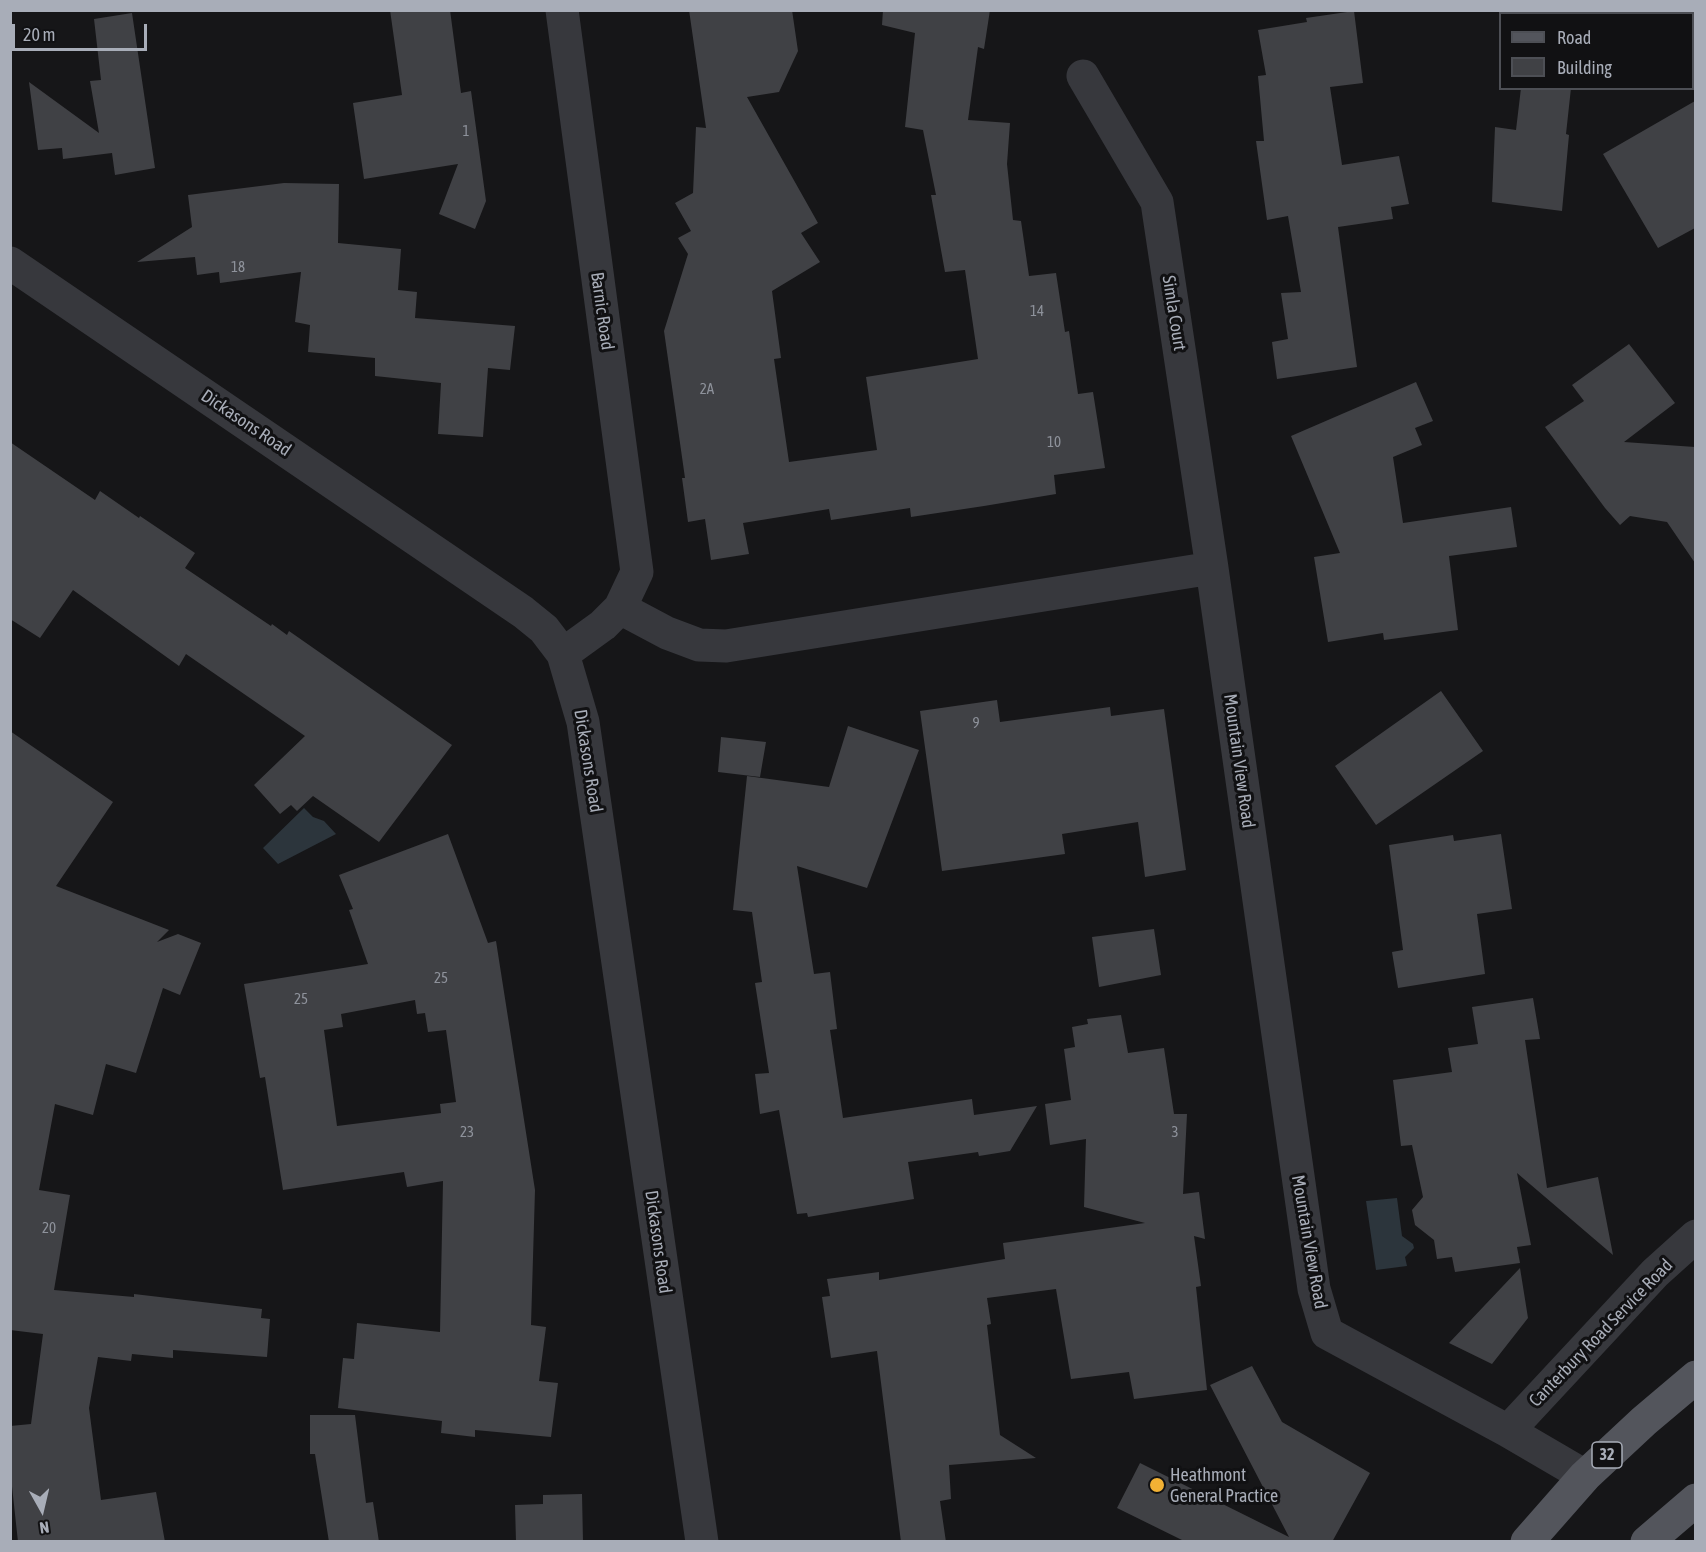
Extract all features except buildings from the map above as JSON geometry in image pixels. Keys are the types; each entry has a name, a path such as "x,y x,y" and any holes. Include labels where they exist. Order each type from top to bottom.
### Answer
{"main road":[{"name":"32","path":"1527,1542 1585,1476 1644,1420 1695,1377"},
{"path":"1647,1542 1695,1500"}],"street":[{"name":"Barnic Road","path":"562,10 637,572 620,608"},
{"name":"Simla Court","path":"1083,76 1157,202 1212,568"},
{"name":"Dickasons Road","path":"10,263 523,612 544,629 563,654 583,722 702,1542"},
{"path":"563,654 603,625 620,608 667,633 699,645 726,646 1212,568"},
{"name":"Mountain View Road","path":"1212,568 1312,1277 1327,1333 1508,1431 1585,1476"},
{"name":"Canterbury Road Service Road","path":"1508,1431 1655,1273 1695,1236"}],"shaded area":[{"path":"304,808 313,817 324,821 336,834 278,864 263,848"},
{"path":"1397,1198 1402,1236 1413,1244 1414,1248 1405,1257 1407,1266 1376,1270 1366,1201"}],"place":[{"name":"Heathmont General Practice","path":"1157,1485"}]}
